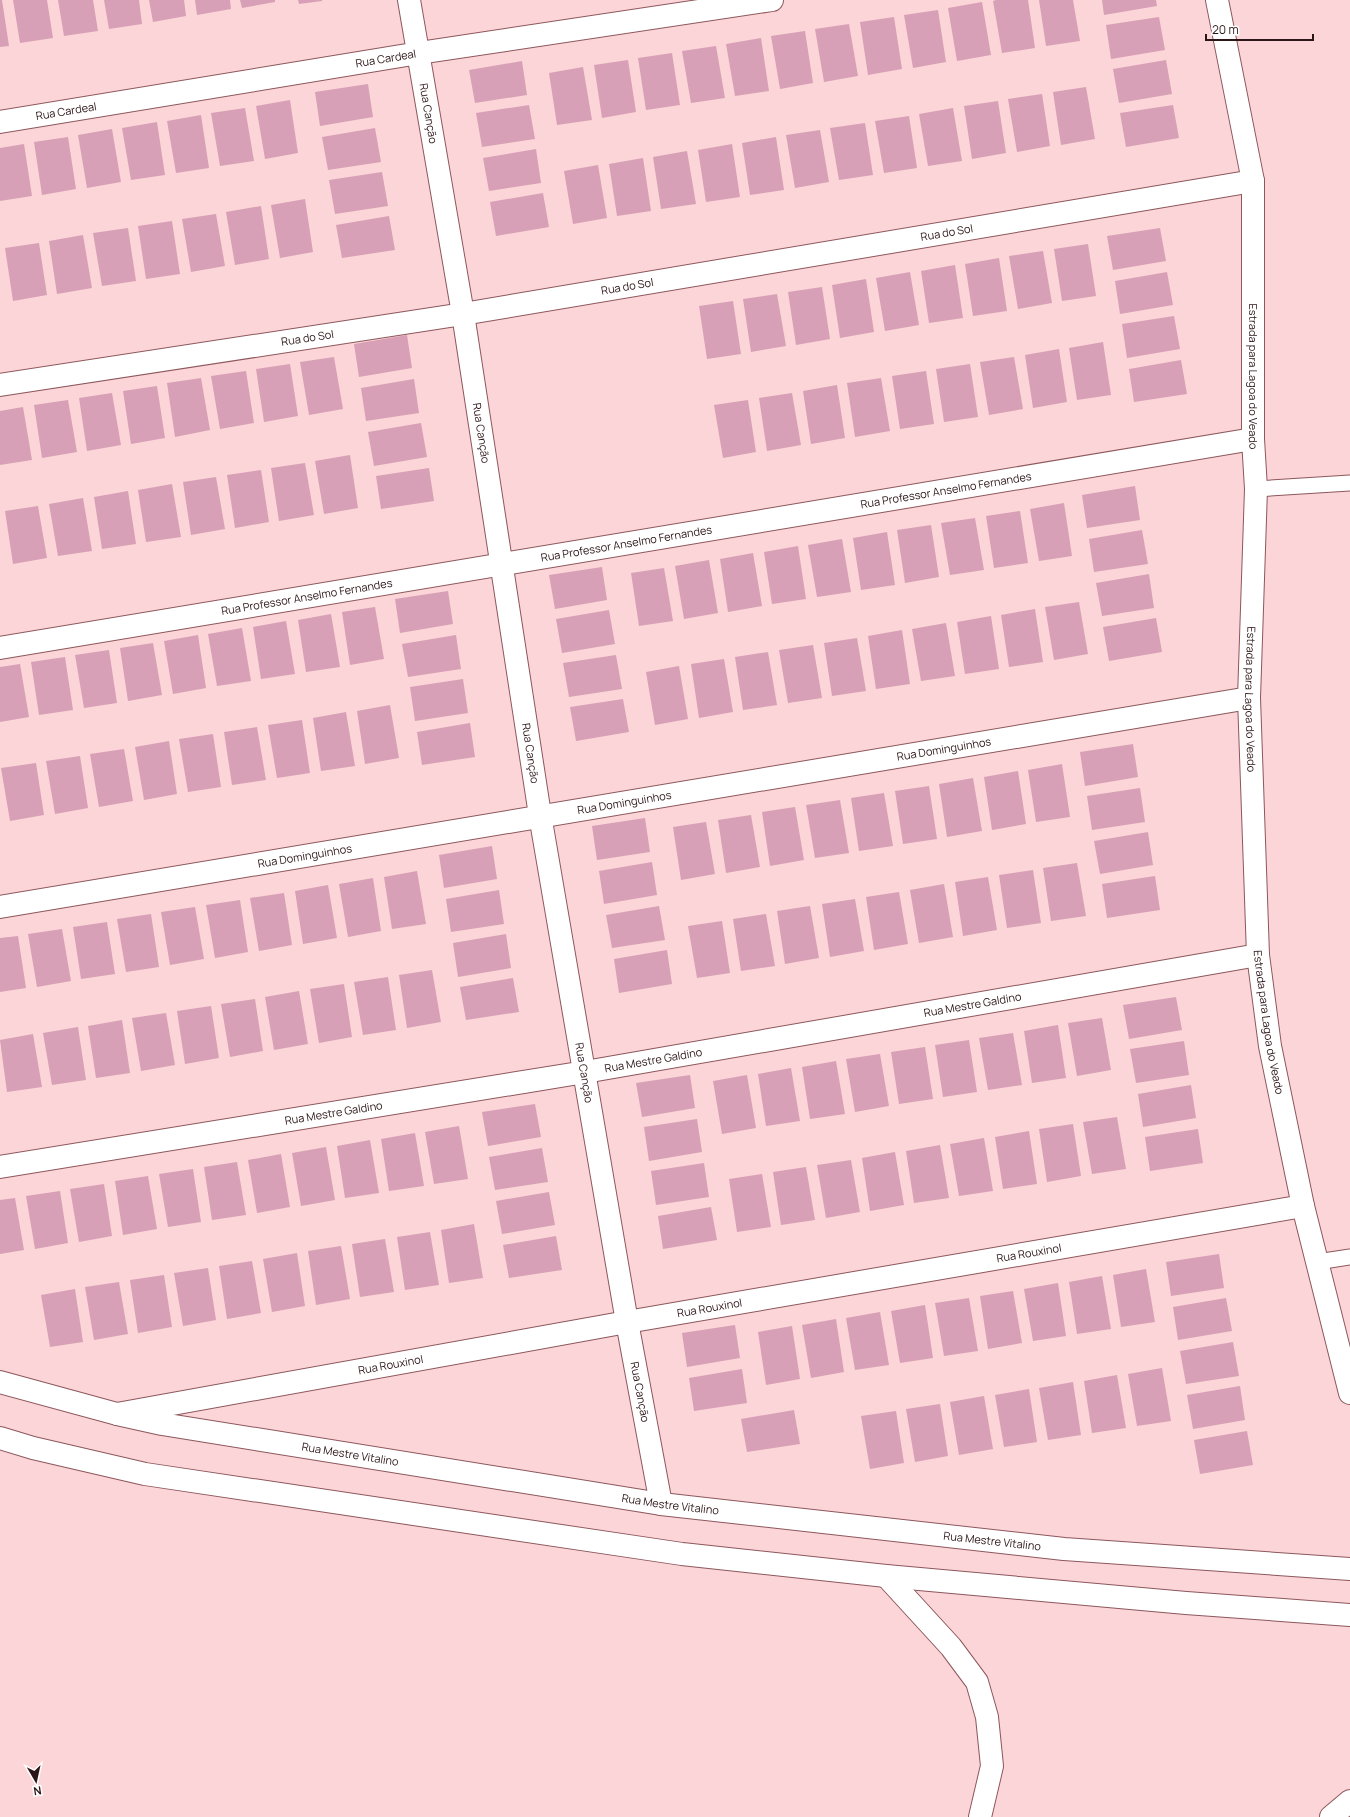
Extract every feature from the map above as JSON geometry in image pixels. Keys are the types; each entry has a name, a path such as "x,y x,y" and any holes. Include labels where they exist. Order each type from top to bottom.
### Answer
{"street":[{"name":"Rua Canção","path":"410,0 463,314 540,815 627,1322 661,1504"},
{"name":"Estrada para Lagoa do Veado","path":"1217,0 1253,181 1253,439 1256,489 1249,698 1258,955 1270,1046 1303,1206 1350,1393"},
{"name":"Rua Cardeal","path":"0,122 419,52 762,1"},
{"name":"Rua do Sol","path":"0,385 463,314 1253,181"},
{"name":"Rua Professor Anselmo Fernandes","path":"0,648 502,566 1253,439"},
{"name":"Rua Dominguinhos","path":"0,907 540,815 1249,698"},
{"name":"Rua Mestre Galdino","path":"0,1167 584,1072 1258,955"},
{"name":"Rua Rouxinol","path":"117,1414 627,1322 1303,1206"},
{"name":"Rua Mestre Vitalino","path":"0,1382 117,1414 162,1424 661,1504 1064,1549 1350,1569"},
{"path":"0,1438 33,1448 152,1475 682,1554 886,1576 1186,1603 1350,1615"},
{"path":"886,1576 950,1647 977,1682 987,1717 992,1766 980,1817"},
{"path":"1331,1817 1350,1802"}],"lane":[{"path":"1256,489 1350,483"},
{"path":"1317,1262 1350,1257"}],"building":[{"path":"0,0 2,0 9,46 0,47"},
{"path":"13,0 47,0 53,38 20,43"},
{"path":"58,0 93,0 98,31 64,36"},
{"path":"104,0 139,0 142,24 109,29"},
{"path":"149,0 184,0 186,16 153,22"},
{"path":"195,0 230,0 231,9 197,15"},
{"path":"240,0 275,0 275,2 242,8"},
{"path":"298,0 322,0 322,1 299,4"},
{"path":"1028,0 1035,48 1002,53 993,1"},
{"path":"1039,0 1073,0 1080,41 1046,46"},
{"path":"1102,0 1156,0 1157,6 1104,15"},
{"path":"982,2 991,55 957,61 948,8"},
{"path":"938,10 946,62 913,68 904,15"},
{"path":"894,17 902,69 868,75 860,22"},
{"path":"1159,17 1165,50 1111,59 1106,25"},
{"path":"849,24 858,76 824,82 815,29"},
{"path":"805,31 813,83 780,89 771,36"},
{"path":"761,38 769,91 735,96 726,44"},
{"path":"716,46 725,98 691,103 682,51"},
{"path":"672,53 680,105 646,110 638,58"},
{"path":"628,60 636,112 602,118 594,65"},
{"path":"1166,60 1172,94 1119,103 1113,69"},
{"path":"522,61 527,95 475,103 469,70"},
{"path":"583,67 592,120 557,125 549,73"},
{"path":"368,84 373,117 320,126 315,92"},
{"path":"1086,87 1095,139 1061,145 1053,92"},
{"path":"1042,94 1050,146 1017,152 1008,99"},
{"path":"290,100 298,153 265,159 256,106"},
{"path":"998,101 1006,153 972,159 964,106"},
{"path":"529,105 535,139 482,147 476,113"},
{"path":"1173,105 1179,138 1126,147 1120,113"},
{"path":"245,108 254,161 220,166 211,113"},
{"path":"953,108 962,161 928,166 919,114"},
{"path":"201,115 209,168 176,173 167,121"},
{"path":"909,116 917,168 884,173 875,121"},
{"path":"157,122 165,175 131,180 122,128"},
{"path":"865,123 873,175 839,180 830,128"},
{"path":"375,128 381,162 328,170 322,137"},
{"path":"112,129 121,182 87,188 78,135"},
{"path":"820,130 829,182 795,188 786,135"},
{"path":"68,137 76,189 42,195 34,142"},
{"path":"776,137 784,190 750,195 742,143"},
{"path":"24,144 32,196 0,201 0,148"},
{"path":"732,144 740,197 706,202 698,150"},
{"path":"536,149 541,183 489,191 483,158"},
{"path":"687,151 696,204 661,209 653,157"},
{"path":"643,158 651,211 617,216 609,164"},
{"path":"598,165 607,218 573,224 564,171"},
{"path":"382,172 388,206 335,214 329,180"},
{"path":"543,193 549,227 496,236 490,202"},
{"path":"305,199 313,252 280,258 271,205"},
{"path":"261,206 269,259 235,265 226,212"},
{"path":"216,214 225,266 191,272 182,219"},
{"path":"389,216 395,250 342,258 336,225"},
{"path":"172,221 180,274 146,279 138,226"},
{"path":"128,228 136,281 102,286 93,233"},
{"path":"1160,228 1166,261 1113,270 1107,236"},
{"path":"83,235 92,288 57,294 49,241"},
{"path":"39,243 47,295 13,301 5,248"},
{"path":"1088,244 1096,296 1062,301 1054,249"},
{"path":"1043,251 1052,303 1018,309 1009,256"},
{"path":"999,258 1007,311 973,316 965,264"},
{"path":"955,265 963,318 929,323 921,271"},
{"path":"910,272 919,325 885,331 876,278"},
{"path":"1167,272 1173,305 1120,314 1115,281"},
{"path":"866,279 874,332 840,338 832,285"},
{"path":"822,287 830,339 796,345 788,292"},
{"path":"777,294 786,346 751,352 743,299"},
{"path":"733,301 741,354 707,359 699,306"},
{"path":"1174,316 1180,349 1127,358 1122,324"},
{"path":"407,335 412,368 359,377 354,344"},
{"path":"1103,342 1111,395 1077,400 1069,348"},
{"path":"1059,349 1067,402 1033,408 1025,355"},
{"path":"334,357 343,409 309,415 300,362"},
{"path":"1014,357 1023,409 989,415 980,362"},
{"path":"1181,360 1187,394 1134,402 1129,369"},
{"path":"290,364 298,416 264,422 256,369"},
{"path":"970,364 978,417 944,422 936,369"},
{"path":"246,371 254,423 220,429 211,376"},
{"path":"926,371 934,424 900,429 892,376"},
{"path":"201,378 210,430 175,437 167,383"},
{"path":"881,378 890,431 855,437 847,383"},
{"path":"414,379 419,413 366,421 361,388"},
{"path":"837,385 845,438 811,444 803,391"},
{"path":"157,386 165,438 131,444 123,391"},
{"path":"112,393 121,445 87,451 79,398"},
{"path":"792,393 801,445 767,451 759,398"},
{"path":"68,400 77,452 42,458 34,405"},
{"path":"748,400 756,452 723,458 714,405"},
{"path":"23,407 32,460 0,465 0,411"},
{"path":"421,423 427,457 374,466 368,432"},
{"path":"350,455 358,508 324,514 315,461"},
{"path":"305,463 314,515 279,521 271,468"},
{"path":"429,468 434,501 381,509 376,476"},
{"path":"261,470 269,522 235,528 227,475"},
{"path":"216,477 225,529 191,535 183,482"},
{"path":"172,484 181,537 146,542 138,490"},
{"path":"1135,486 1140,520 1087,528 1082,495"},
{"path":"128,491 136,544 102,549 94,497"},
{"path":"83,498 92,551 58,556 49,504"},
{"path":"1064,503 1072,556 1039,561 1030,509"},
{"path":"38,506 47,558 13,564 5,511"},
{"path":"1020,511 1028,563 994,568 986,516"},
{"path":"975,518 984,570 950,575 941,523"},
{"path":"931,525 939,577 905,583 897,530"},
{"path":"1142,530 1148,564 1094,572 1089,539"},
{"path":"887,532 895,585 861,590 853,538"},
{"path":"842,539 851,592 817,597 808,545"},
{"path":"798,546 806,599 772,604 764,552"},
{"path":"753,553 762,606 728,612 720,559"},
{"path":"709,560 718,613 684,619 675,566"},
{"path":"602,567 607,600 555,609 549,575"},
{"path":"664,568 673,621 639,626 631,573"},
{"path":"1149,574 1154,608 1102,616 1096,583"},
{"path":"448,591 453,624 400,633 395,599"},
{"path":"1079,602 1088,654 1054,660 1045,607"},
{"path":"375,607 384,659 350,665 342,612"},
{"path":"1035,609 1043,662 1009,667 1001,615"},
{"path":"609,610 615,644 562,653 556,619"},
{"path":"331,614 340,667 306,672 298,620"},
{"path":"991,616 999,669 965,674 957,622"},
{"path":"1156,618 1162,652 1109,661 1103,627"},
{"path":"286,621 295,674 261,679 253,627"},
{"path":"946,623 955,676 921,681 912,629"},
{"path":"242,628 251,681 217,686 208,634"},
{"path":"902,630 910,684 876,689 868,636"},
{"path":"198,635 206,688 173,694 164,641"},
{"path":"456,635 461,669 408,677 402,644"},
{"path":"857,638 866,691 832,696 824,643"},
{"path":"153,643 162,695 128,701 120,648"},
{"path":"813,645 822,698 788,703 779,650"},
{"path":"109,650 117,703 84,708 75,655"},
{"path":"768,652 777,705 743,710 735,657"},
{"path":"616,655 622,689 569,697 563,663"},
{"path":"65,657 73,710 39,715 31,662"},
{"path":"724,659 733,712 699,718 691,664"},
{"path":"20,664 29,717 0,722 0,667"},
{"path":"679,666 688,719 655,725 646,672"},
{"path":"463,679 468,713 415,721 410,687"},
{"path":"623,699 629,732 576,741 570,707"},
{"path":"390,705 399,758 365,764 357,711"},
{"path":"346,712 355,766 321,771 313,718"},
{"path":"302,720 310,773 277,778 268,725"},
{"path":"470,723 475,757 422,765 417,732"},
{"path":"257,727 266,780 232,785 224,732"},
{"path":"213,734 221,787 188,792 179,739"},
{"path":"169,741 177,794 144,800 135,747"},
{"path":"1133,744 1138,777 1085,786 1080,752"},
{"path":"124,749 133,801 99,807 90,754"},
{"path":"80,756 88,808 55,814 46,761"},
{"path":"36,763 44,815 10,821 1,768"},
{"path":"1062,764 1070,817 1036,822 1028,770"},
{"path":"1018,771 1026,824 992,830 984,777"},
{"path":"973,778 982,831 947,837 939,784"},
{"path":"929,786 937,839 903,844 895,791"},
{"path":"1140,788 1145,822 1092,830 1087,796"},
{"path":"884,793 893,846 859,851 851,798"},
{"path":"840,800 849,853 815,858 806,805"},
{"path":"795,807 804,860 770,866 762,812"},
{"path":"751,815 760,867 726,873 718,820"},
{"path":"645,818 650,852 597,860 592,826"},
{"path":"706,822 715,874 681,880 673,827"},
{"path":"1148,832 1153,865 1100,874 1094,841"},
{"path":"492,846 497,879 444,888 439,855"},
{"path":"652,862 657,895 604,904 599,871"},
{"path":"1077,863 1086,916 1051,921 1043,868"},
{"path":"1033,870 1041,923 1007,928 999,875"},
{"path":"417,871 426,924 392,929 384,877"},
{"path":"1155,876 1160,910 1107,918 1102,884"},
{"path":"988,877 997,930 963,936 955,882"},
{"path":"373,878 381,931 348,937 339,884"},
{"path":"944,884 953,937 919,943 910,890"},
{"path":"328,885 337,938 303,944 295,891"},
{"path":"499,890 504,924 451,932 446,899"},
{"path":"899,892 908,944 874,950 866,897"},
{"path":"284,893 292,945 259,951 250,898"},
{"path":"855,899 864,951 830,957 822,904"},
{"path":"240,900 248,952 215,958 206,905"},
{"path":"659,906 665,940 612,948 606,915"},
{"path":"810,906 819,958 785,964 777,911"},
{"path":"195,907 204,959 170,965 161,912"},
{"path":"151,914 159,967 126,972 117,919"},
{"path":"766,914 775,966 741,971 733,919"},
{"path":"722,921 730,973 697,978 688,926"},
{"path":"107,922 115,974 81,979 73,927"},
{"path":"62,929 71,981 37,987 28,934"},
{"path":"506,934 511,968 458,977 453,943"},
{"path":"18,936 26,988 0,992 0,938"},
{"path":"667,950 672,984 619,993 614,959"},
{"path":"432,970 441,1022 407,1028 399,975"},
{"path":"388,977 396,1030 363,1035 354,982"},
{"path":"513,978 519,1012 466,1020 460,987"},
{"path":"344,984 352,1037 319,1043 310,989"},
{"path":"299,991 308,1044 274,1050 265,997"},
{"path":"1176,997 1182,1030 1129,1039 1123,1005"},
{"path":"255,999 263,1051 230,1057 221,1004"},
{"path":"211,1006 219,1058 185,1064 177,1011"},
{"path":"166,1013 175,1065 141,1071 132,1018"},
{"path":"1102,1018 1111,1070 1077,1076 1068,1023"},
{"path":"122,1020 130,1073 96,1078 88,1026"},
{"path":"1058,1025 1066,1078 1032,1083 1024,1031"},
{"path":"78,1027 86,1080 52,1085 43,1033"},
{"path":"1013,1033 1022,1085 988,1090 979,1038"},
{"path":"33,1034 42,1087 7,1092 0,1040"},
{"path":"969,1040 977,1092 943,1097 935,1045"},
{"path":"1184,1041 1189,1075 1136,1083 1130,1049"},
{"path":"925,1047 933,1099 899,1104 891,1052"},
{"path":"880,1054 889,1106 855,1112 846,1059"},
{"path":"836,1061 845,1114 810,1119 802,1067"},
{"path":"791,1068 800,1121 766,1126 758,1074"},
{"path":"690,1075 695,1108 642,1117 636,1083"},
{"path":"747,1075 756,1128 722,1134 713,1081"},
{"path":"1191,1085 1196,1118 1143,1127 1138,1094"},
{"path":"535,1104 541,1137 488,1146 482,1112"},
{"path":"1117,1117 1126,1169 1092,1174 1083,1122"},
{"path":"697,1119 702,1152 649,1161 644,1127"},
{"path":"1073,1124 1081,1176 1047,1182 1039,1129"},
{"path":"459,1126 468,1179 434,1184 425,1132"},
{"path":"1198,1129 1203,1163 1150,1171 1145,1137"},
{"path":"1029,1131 1037,1184 1003,1189 995,1137"},
{"path":"415,1133 424,1186 389,1191 381,1139"},
{"path":"984,1138 993,1191 959,1196 950,1144"},
{"path":"370,1140 379,1193 345,1198 337,1146"},
{"path":"940,1145 949,1198 914,1203 906,1151"},
{"path":"326,1147 335,1200 301,1206 292,1153"},
{"path":"542,1148 548,1182 495,1190 489,1157"},
{"path":"895,1152 904,1205 870,1211 862,1158"},
{"path":"281,1154 290,1207 257,1213 248,1160"},
{"path":"851,1160 860,1212 826,1218 817,1165"},
{"path":"237,1162 246,1215 212,1220 204,1167"},
{"path":"704,1163 709,1197 656,1205 651,1171"},
{"path":"806,1167 815,1220 781,1225 773,1172"},
{"path":"193,1169 201,1222 168,1227 159,1174"},
{"path":"762,1174 771,1227 737,1232 729,1179"},
{"path":"148,1176 157,1229 123,1235 115,1181"},
{"path":"104,1184 112,1236 79,1242 70,1189"},
{"path":"60,1191 68,1243 35,1249 26,1196"},
{"path":"549,1192 555,1225 502,1234 496,1201"},
{"path":"15,1198 24,1250 0,1254 0,1200"},
{"path":"711,1207 717,1240 663,1249 658,1216"},
{"path":"474,1224 483,1278 449,1283 441,1230"},
{"path":"430,1232 439,1285 405,1290 397,1237"},
{"path":"556,1236 562,1270 509,1278 503,1245"},
{"path":"385,1239 394,1292 360,1297 352,1244"},
{"path":"341,1246 350,1299 316,1305 308,1251"},
{"path":"297,1253 305,1306 272,1312 263,1259"},
{"path":"1219,1254 1224,1288 1171,1296 1166,1262"},
{"path":"252,1261 261,1313 227,1319 219,1266"},
{"path":"208,1268 216,1320 183,1326 174,1273"},
{"path":"1146,1269 1155,1322 1121,1327 1113,1275"},
{"path":"164,1275 172,1327 138,1333 130,1280"},
{"path":"1102,1276 1111,1329 1077,1334 1069,1282"},
{"path":"119,1282 128,1334 94,1340 85,1287"},
{"path":"1058,1283 1066,1336 1033,1341 1024,1289"},
{"path":"75,1289 83,1342 50,1347 41,1295"},
{"path":"1013,1291 1022,1343 988,1349 980,1296"},
{"path":"969,1298 978,1351 944,1356 935,1303"},
{"path":"1226,1298 1232,1331 1178,1340 1173,1307"},
{"path":"925,1305 933,1358 900,1363 891,1311"},
{"path":"880,1312 889,1365 855,1370 846,1318"},
{"path":"836,1319 844,1372 811,1378 802,1325"},
{"path":"735,1325 740,1358 687,1367 682,1333"},
{"path":"792,1326 800,1379 766,1385 758,1332"},
{"path":"1233,1342 1239,1376 1186,1384 1180,1351"},
{"path":"1162,1368 1171,1421 1137,1426 1128,1374"},
{"path":"742,1369 747,1403 694,1411 689,1378"},
{"path":"1117,1375 1126,1428 1092,1433 1084,1381"},
{"path":"1073,1382 1081,1435 1048,1440 1039,1388"},
{"path":"1240,1386 1245,1420 1193,1429 1187,1395"},
{"path":"1029,1389 1037,1442 1004,1447 995,1395"},
{"path":"984,1396 993,1449 959,1455 950,1402"},
{"path":"940,1404 948,1456 915,1462 906,1409"},
{"path":"794,1410 800,1444 747,1452 741,1419"},
{"path":"896,1411 904,1463 870,1469 861,1416"},
{"path":"1247,1431 1253,1465 1200,1474 1194,1440"}]}
